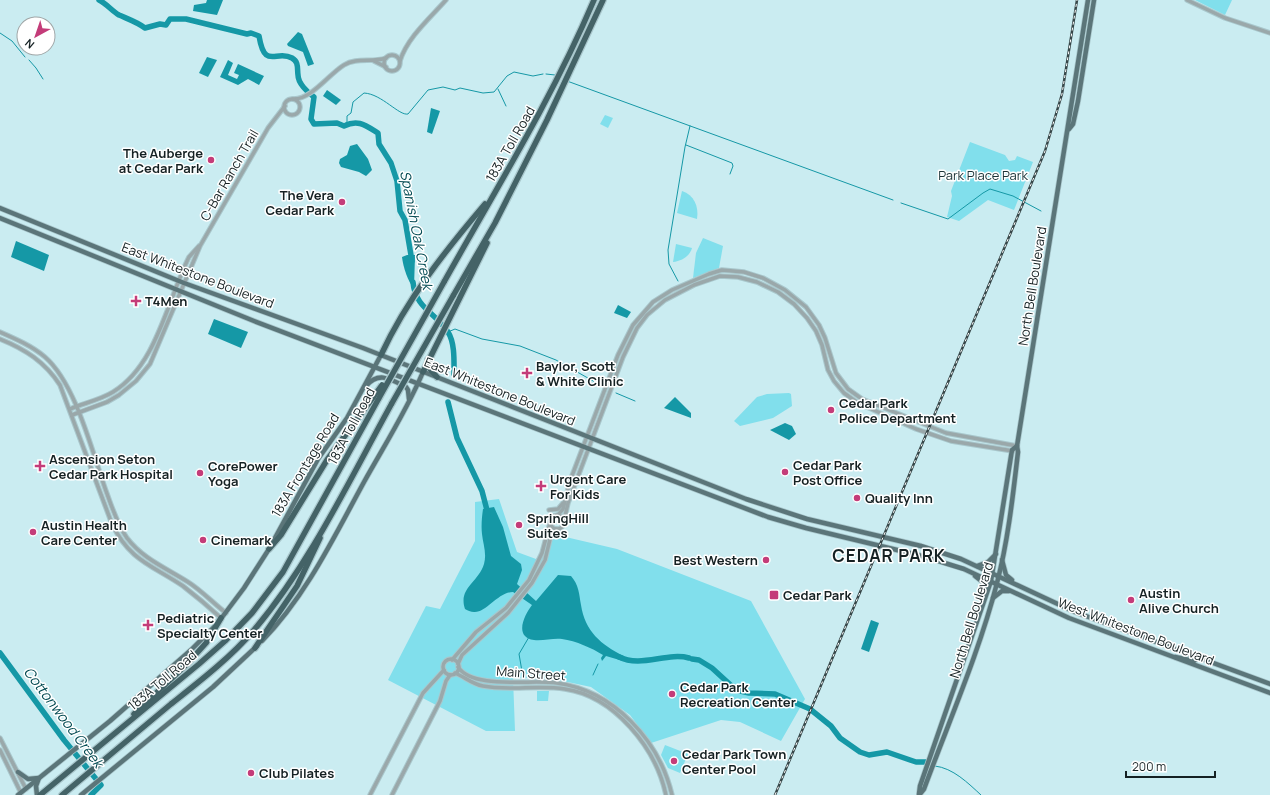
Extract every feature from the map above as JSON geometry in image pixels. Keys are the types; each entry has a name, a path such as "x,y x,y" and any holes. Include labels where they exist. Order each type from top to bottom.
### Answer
{"highway":[{"name":"183A Toll Road","path":"40,795 205,660 252,613 283,572 377,397 493,195 527,139 554,86 594,0"},
{"name":"183A Toll Road","path":"62,795 222,662 239,646 287,587 330,516 392,403 495,223 563,90 603,0"},
{"path":"381,355 397,323 429,273 451,244 493,195"},
{"path":"423,372 495,223"},
{"path":"428,360 430,369 437,377"},
{"path":"269,549 281,535 327,460 377,397"},
{"path":"255,648 297,586 330,516"},
{"path":"115,734 145,702 187,664 206,643 221,618"}],"main road":[{"name":"North Bell Boulevard","path":"919,794 924,789 953,712 992,600 999,575 1018,452 1017,446 1069,129 1067,122 1088,0"},
{"name":"North Bell Boulevard","path":"1069,129 1073,124 1078,101 1094,0"},
{"name":"East Whitestone Boulevard","path":"0,208 184,283 381,355 586,438 780,512 832,526 921,546 999,575"},
{"name":"East Whitestone Boulevard","path":"0,218 181,290 254,322 584,445 777,520 922,556 971,572 997,584"},
{"name":"183A Frontage Road","path":"20,794 191,650 226,613 269,549 318,459 347,418 381,355"},
{"path":"81,795 213,687 255,648 282,620 313,573 409,401 423,372"},
{"path":"362,391 370,381 381,377 406,387 409,394 409,401"},
{"path":"1012,450 1017,446"},
{"name":"North Bell Boulevard","path":"919,794 920,786 991,581 997,553 1012,450"},
{"path":"978,566 988,562 997,553"},
{"path":"1002,558 1006,575 1014,583"},
{"path":"971,572 984,583 986,589 984,601"},
{"name":"West Whitestone Boulevard","path":"999,575 1075,612 1270,684"},
{"name":"West Whitestone Boulevard","path":"997,584 1069,618 1270,693"},
{"path":"992,600 1002,591 1010,591"},
{"path":"1169,656 1180,657 1194,662 1198,658"},
{"path":"18,772 28,779 39,778 36,786 37,795"},
{"path":"26,789 28,795"}],"street":[{"path":"374,61 390,70 395,70 399,66 404,52 417,32 446,0"},
{"path":"1186,0 1225,18 1270,33"},
{"name":"C-Bar Ranch Trail","path":"72,415 107,402 119,395 132,386 146,370 156,353 200,246 268,128 278,117 287,101 305,96 345,65 362,60 374,61 395,56 404,52"},
{"path":"395,56 400,61"},
{"path":"386,58 384,63 386,67"},
{"name":"C-Bar Ranch Trail","path":"300,106 305,96"},
{"path":"278,117 297,112 300,106 298,102 293,99"},
{"path":"285,106 289,113"},
{"name":"C-Bar Ranch Trail","path":"70,409 112,392 129,379 141,366 150,352 178,280 189,257 200,246"},
{"path":"550,510 560,508 618,355 633,325 653,302 672,290 722,270 744,272 764,278 786,290 806,307 826,338 836,373 848,389 862,398 954,435 1017,446"},
{"path":"392,795 440,701 446,681 450,675 455,673 462,655 515,605 532,583 545,560 551,535 556,529 563,527 568,503 632,336 642,321 665,300 694,285 720,276 738,277 757,282 778,292 794,304 808,318 822,345 828,370 844,393 858,403 916,428 951,441 1018,452"},
{"path":"0,332 30,346 49,361 65,382 76,406 117,522 127,537 140,552 155,564 189,582 226,613"},
{"path":"5,334 1,340 29,353 46,366 60,385 112,524 120,538 135,556 152,569 182,586 221,618"},
{"path":"141,366 146,370"},
{"path":"370,795 423,693 444,670 445,662 452,660 476,632 511,602 529,580 542,553 550,523 553,517 558,515 563,508 565,496"},
{"path":"103,500 109,499"},
{"path":"558,515 562,517 564,521"},
{"path":"550,523 552,527 556,529"},
{"path":"152,569 155,564"},
{"path":"452,660 458,666"},
{"name":"Main Street","path":"458,666 467,676 481,680 557,683 610,703 627,717 645,738 667,776 672,795"},
{"path":"444,670 450,675"},
{"name":"Main Street","path":"455,673 485,686 566,689 588,694 624,721 640,739 662,778 666,795"},
{"path":"531,682 531,688"},
{"path":"624,721 627,717"},
{"path":"0,738 26,789"},
{"path":"0,750 20,794"}],"green space":[{"path":"1195,0 1232,0 1225,15"},
{"path":"605,115 613,118 608,128 600,124"},
{"name":"Park Place Park","path":"970,142 1005,155 1009,161 1015,160 1017,156 1033,162 1014,210 988,200 959,221 947,217 952,196 951,191"},
{"path":"682,191 693,198 697,210 697,219 677,213"},
{"path":"703,238 723,246 719,268 693,278 696,253"},
{"path":"676,244 692,248 685,258 673,262"},
{"path":"767,394 791,394 792,406 773,418 740,426 734,421 757,397"},
{"path":"499,499 517,552 536,559 557,535 617,549 751,601 805,699 781,741 740,722 721,720 651,743 630,715 591,687 549,678 513,678 515,731 486,731 388,680 426,606 440,609 475,541 475,502"},
{"path":"537,691 549,691 548,701 537,701"},
{"name":"Cedar Park Town Center Pool","path":"665,745 688,754 680,773 668,768 661,755"}],"shaded area":[{"path":"207,0 223,0 217,15 193,11 194,5 206,3"},
{"path":"298,32 302,34 314,64 308,66 303,52 288,46 287,44"},
{"path":"207,57 217,60 208,77 199,73"},
{"path":"228,60 233,63 228,75 237,79 239,75 234,73 238,64 264,76 259,85 248,79 238,85 220,77"},
{"path":"327,90 341,100 336,105 323,96"},
{"path":"431,108 440,111 432,134 427,132"},
{"path":"357,144 368,159 372,170 366,176 359,172 341,167 339,163 340,159 347,155 350,146"},
{"path":"16,241 49,255 44,271 11,257"},
{"path":"407,255 415,255 414,288 403,265 402,257"},
{"path":"618,305 631,312 627,318 614,313"},
{"path":"214,319 248,332 241,348 208,334"},
{"path":"675,397 691,413 691,418 664,408"},
{"path":"785,423 792,426 796,434 789,440 770,430"},
{"path":"494,507 503,527 511,556 521,564 522,570 517,584 536,601 558,575 571,576 577,586 583,614 590,630 601,642 624,656 625,660 623,661 606,656 602,661 601,658 603,655 573,641 559,639 534,640 528,638 524,635 522,625 526,614 532,605 513,592 502,595 479,611 473,612 465,609 464,596 466,591 478,576 485,560 482,538 483,509"},
{"path":"871,620 879,623 869,652 861,649"}],"waterway":[{"name":"Spanish Oak Creek","path":"99,0 105,3 114,12 136,22 145,28 160,24 166,25 170,19 186,19 247,34 251,33 259,36 261,47 264,53 268,56 286,56 296,61 298,78 306,90 314,97 311,119 314,124 337,123 344,126 357,123 365,125 378,133 379,144 391,163 397,181 400,211 405,220 412,261"},
{"path":"0,33 12,41 25,57"},
{"path":"29,60 43,79"},
{"path":"343,125 347,122 347,116 351,113 353,102 364,93 371,94 400,112 408,114 428,90 443,87 455,90 460,88 483,93 494,92 507,76 514,72 533,76 543,74"},
{"path":"546,74 555,75"},
{"path":"567,81 893,200"},
{"path":"498,89 506,106"},
{"path":"678,281 669,264 668,250 685,147 690,126"},
{"path":"686,145 732,163 733,166 730,174"},
{"path":"901,203 948,219 990,189 1013,196 1041,211"},
{"name":"Spanish Oak Creek","path":"413,282 415,291 422,304 443,325 450,336 454,352 454,374"},
{"path":"448,332 455,329 482,339 520,346 556,360 602,386"},
{"path":"616,393 635,401"},
{"name":"Spanish Oak Creek","path":"448,402 457,438 482,491 488,514"},
{"path":"523,677 519,654 529,637"},
{"name":"Cottonwood Creek","path":"0,653 64,740 101,785 91,795"},
{"name":"Spanish Oak Creek","path":"619,657 636,661 672,657 689,658"},
{"name":"Spanish Oak Creek","path":"692,659 699,660 712,668 736,690 749,693 775,694 810,709 831,726 840,738 860,752 869,755 887,752 916,762 926,762"},
{"path":"593,675 598,664"},
{"name":"Spanish Oak Creek","path":"935,766 942,767 954,773 981,795"}],"railway":[{"path":"775,795 1045,151 1062,94 1077,0"}],"place":[{"name":"The Auberge at Cedar Park","path":"211,160"},
{"name":"The Vera Cedar Park","path":"342,202"},
{"name":"T4Men","path":"136,301"},
{"name":"Baylor, Scott & White Clinic","path":"527,373"},
{"name":"Cedar Park Police Department","path":"831,410"},
{"name":"Ascension Seton Cedar Park Hospital","path":"40,466"},
{"name":"Cedar Park Post Office","path":"785,472"},
{"name":"CorePower Yoga","path":"200,473"},
{"name":"Urgent Care For Kids","path":"541,486"},
{"name":"Quality Inn","path":"857,498"},
{"name":"SpringHill Suites","path":"519,525"},
{"name":"Austin Health Care Center","path":"33,532"},
{"name":"Cinemark","path":"203,540"},
{"name":"Best Western","path":"766,560"},
{"name":"Cedar Park","path":"774,595"},
{"name":"Austin Alive Church","path":"1131,600"},
{"name":"Pediatric Specialty Center","path":"148,625"},
{"name":"Cedar Park Recreation Center","path":"672,694"},
{"name":"Cedar Park Town Center Pool","path":"674,761"},
{"name":"Club Pilates","path":"251,773"}],"district":[{"name":"CEDAR PARK","path":"889,555"}]}
